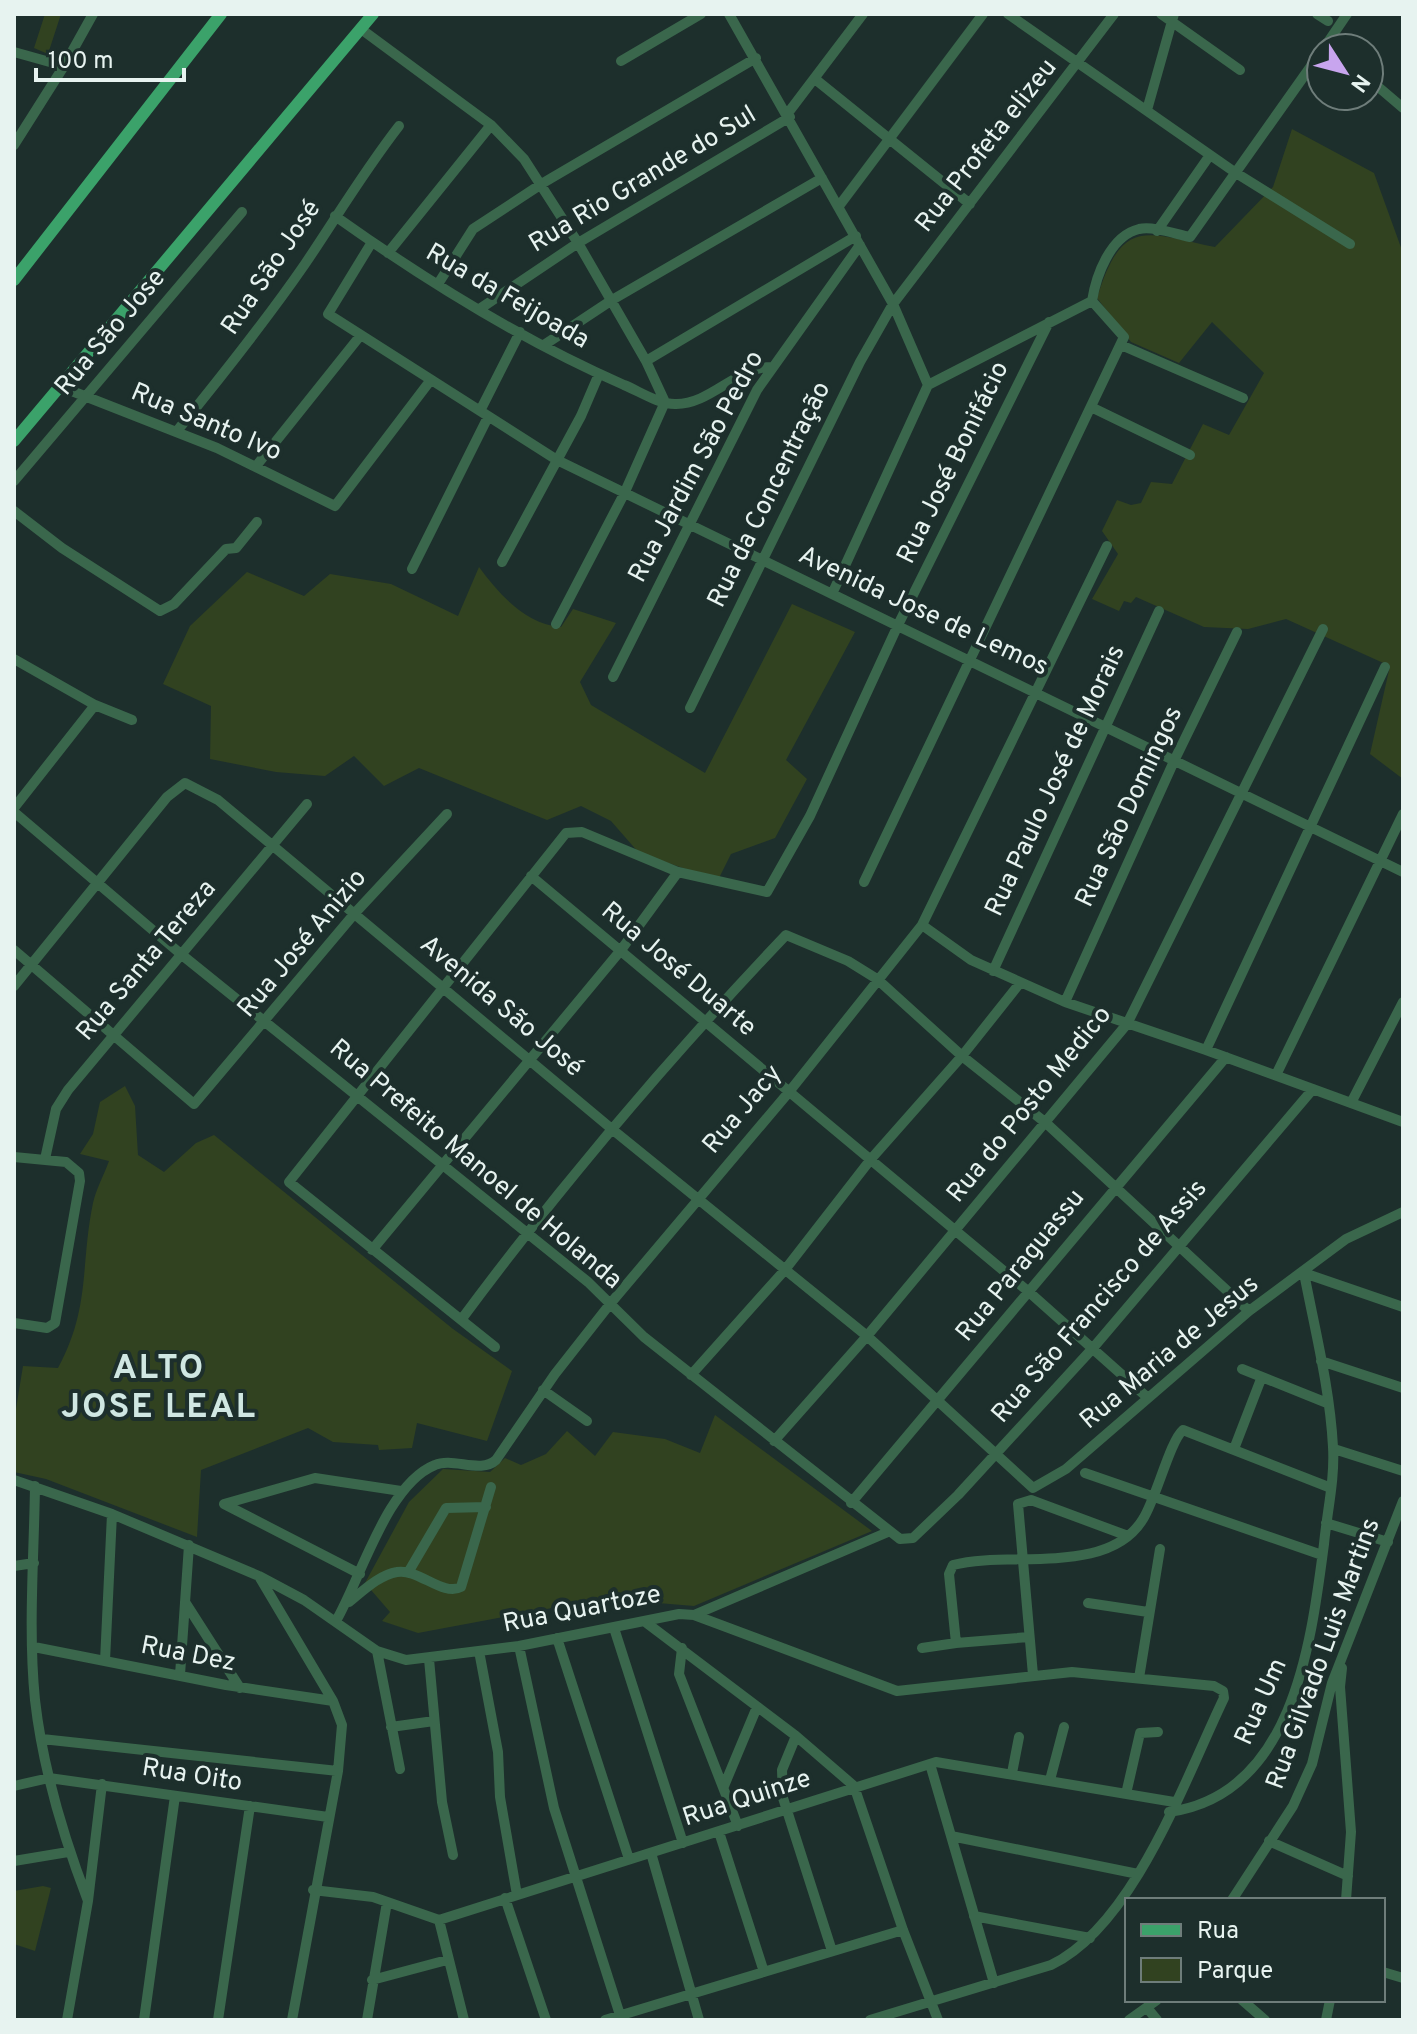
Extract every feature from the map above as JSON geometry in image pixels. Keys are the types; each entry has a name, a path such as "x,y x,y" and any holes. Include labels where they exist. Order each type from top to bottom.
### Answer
{"main road":[{"path":"14,280 221,14"},
{"path":"14,441 373,14"}],"street":[{"path":"14,145 93,14"},
{"path":"621,61 701,14"},
{"path":"729,14 789,115 893,304 928,385"},
{"path":"789,115 863,14"},
{"path":"839,206 983,14"},
{"path":"1008,14 1236,173 1350,244"},
{"name":"Rua Profeta elizeu","path":"893,304 1114,14"},
{"path":"1317,14 1328,21"},
{"path":"1336,32 1347,14"},
{"path":"1147,110 1168,16 1240,70"},
{"path":"361,29 491,125 543,183 646,361 665,402 624,494 556,624"},
{"path":"14,52 64,66"},
{"path":"438,284 473,229 543,183 756,58"},
{"path":"1243,398 1123,341 1092,301 1095,280 1109,255 1128,235 1140,229 1190,237 1305,77"},
{"path":"815,79 889,142 970,204"},
{"path":"1385,93 1403,108"},
{"name":"Rua Rio Grande do Sul","path":"481,308 578,243 789,115"},
{"path":"388,253 491,125"},
{"name":"Rua São José","path":"177,431 250,341 354,184 399,126"},
{"path":"1157,231 1210,155"},
{"path":"544,345 612,300 822,178"},
{"name":"Rua São Jose","path":"14,481 242,212"},
{"name":"Rua da Feijoada","path":"335,216 388,253 520,332 599,374 665,402"},
{"path":"646,361 858,240"},
{"name":"Rua Jardim São Pedro","path":"613,677 771,367 858,240"},
{"path":"372,242 328,314 430,381"},
{"path":"832,594 928,385 1092,301"},
{"name":"Rua da Concentração","path":"690,708 860,362 893,304"},
{"name":"Rua José Bonifácio","path":"678,872 767,892 796,841 898,625 1049,322"},
{"path":"412,569 520,332"},
{"path":"257,465 360,336"},
{"path":"864,882 1123,341"},
{"path":"665,402 692,400 753,369 771,367"},
{"path":"502,562 581,416 599,374"},
{"name":"Rua Santo Ivo","path":"59,386 257,465 334,506 430,381"},
{"name":"Avenida Jose de Lemos","path":"430,381 557,460 624,494 1038,691 1403,872"},
{"path":"1091,407 1190,455"},
{"path":"14,511 62,548 165,611 226,549 236,548 257,522"},
{"name":"Rua Jacy","path":"336,1621 401,1491 435,1465 491,1464 543,1390 610,1304 789,1092 922,925 1107,546"},
{"name":"Rua Paulo José de Morais","path":"993,971 1159,611"},
{"name":"Rua do Posto Medico","path":"774,1441 867,1336 1127,1024 1323,629"},
{"name":"Rua São Domingos","path":"1065,1002 1175,759 1237,632"},
{"path":"14,659 95,705 132,720"},
{"path":"1206,1050 1385,667"},
{"path":"14,810 95,705"},
{"name":"Avenida São José","path":"96,882 167,797 185,783 218,800 784,1271"},
{"name":"Rua Santa Tereza","path":"45,1159 56,1109 307,804"},
{"name":"Rua Prefeito Manoel de Holanda","path":"14,810 182,955 588,1282 630,1326 888,1532 900,1539 913,1538"},
{"name":"Rua José Anizio","path":"115,1034 194,1104 267,1022 355,913 447,814"},
{"path":"1276,1075 1403,814"},
{"path":"372,1250 621,950 678,872 582,832 566,833 289,1182 372,1250 495,1347"},
{"name":"Rua José Duarte","path":"531,876 1029,1292"},
{"path":"14,986 96,882"},
{"path":"922,925 971,960 1065,1002 1403,1122"},
{"path":"461,1320 525,1233 704,1021 786,935 848,961 877,979 962,1056 1046,1123 1249,1311"},
{"path":"14,950 115,1034"},
{"path":"691,1375 784,1271 871,1159 962,1056 1020,983"},
{"path":"1351,1103 1403,1002"},
{"name":"Rua Paraguassu","path":"851,1503 1226,1057"},
{"name":"Rua São Francisco de Assis","path":"913,1538 1093,1348 1313,1089"},
{"path":"14,1157 45,1159 74,1167 80,1181 55,1323 47,1328 14,1323"},
{"name":"Rua Maria de Jesus","path":"996,1453 1033,1488 1066,1469 1249,1311 1346,1239 1403,1212"},
{"path":"784,1271 867,1336 996,1453"},
{"path":"1304,1273 1403,1307"},
{"name":"Rua Um","path":"1172,1807 1192,1809 1253,1769 1269,1750 1307,1653 1334,1449 1304,1273"},
{"path":"1029,1292 1148,1398"},
{"path":"1321,1361 1403,1388"},
{"path":"1242,1369 1327,1403"},
{"path":"1234,1449 1261,1379"},
{"path":"543,1390 587,1421"},
{"path":"956,1643 949,1574 953,1565 1106,1550 1128,1536 1142,1522 1157,1495 1183,1430 1331,1488"},
{"path":"1334,1449 1403,1471"},
{"path":"1085,1473 1157,1495 1322,1555"},
{"path":"360,1574 224,1504 315,1478 401,1491"},
{"name":"Rua Quartoze","path":"14,1480 112,1514 259,1576 336,1621 377,1651 406,1660 519,1646 644,1621 694,1615 897,1691 1072,1672 1214,1686 1223,1691 1224,1698 1172,1807"},
{"path":"35,1486 34,1688 49,1778 68,1852 88,1901"},
{"path":"345,1606 381,1578 409,1571 447,1588 461,1587 491,1487"},
{"path":"1033,1675 1018,1504 1026,1499 1128,1536"},
{"name":"Rua Gilvado Luis Martins","path":"1235,1898 1297,1798 1312,1764 1330,1690 1403,1501"},
{"path":"409,1571 446,1508 486,1507"},
{"path":"105,1661 112,1514"},
{"path":"1326,1523 1388,1542"},
{"path":"694,1615 888,1532"},
{"path":"180,1675 189,1545"},
{"path":"1139,1678 1160,1549"},
{"path":"14,1566 34,1563"},
{"path":"259,1576 333,1701 342,1725 338,1771 313,1890 292,2020"},
{"path":"184,1601 240,1688"},
{"path":"1088,1603 1148,1612"},
{"path":"644,1621 796,1736 854,1786 903,1930 938,2020"},
{"path":"614,1628 683,1843"},
{"path":"922,1648 1029,1637"},
{"path":"557,1638 629,1859"},
{"path":"519,1646 554,1808 579,1877 620,2015"},
{"name":"Rua Dez","path":"34,1647 240,1688 333,1701"},
{"path":"682,1648 679,1674 738,1826"},
{"path":"377,1651 400,1769"},
{"path":"479,1651 498,1752 500,1797 517,1895"},
{"path":"1344,1658 1340,1687 1351,1832 1346,1898"},
{"path":"429,1659 442,1802 453,1855"},
{"path":"724,1786 757,1707"},
{"path":"391,1727 434,1721"},
{"path":"1050,1780 1064,1727"},
{"path":"1126,1794 1140,1733 1158,1732"},
{"path":"796,1736 782,1770 788,1811 832,1951"},
{"path":"1012,1773 1019,1737"},
{"path":"42,1739 338,1771"},
{"name":"Rua Quinze","path":"439,1920 788,1811 854,1786 941,1761 1126,1794 1172,1807"},
{"path":"930,1764 994,1983"},
{"name":"Rua Oito","path":"14,1786 49,1778 328,1817"},
{"path":"67,2020 88,1901 102,1784"},
{"path":"144,2020 175,1796"},
{"path":"218,2020 250,1806"},
{"path":"870,2020 1051,1965 1073,1955 1114,1911 1138,1874 1172,1807"},
{"path":"719,1832 764,1972"},
{"path":"951,1836 1138,1874"},
{"path":"1269,1841 1348,1876"},
{"path":"14,1861 68,1852"},
{"path":"651,1853 699,2020"},
{"path":"313,1890 387,1902 439,1920 464,2020"},
{"path":"505,1898 546,2020"},
{"path":"367,2020 387,1902"},
{"path":"974,1916 1090,1938"},
{"path":"605,2020 903,1930"},
{"path":"372,1980 447,1960"},
{"path":"1244,2002 1265,2020"},
{"path":"1129,2020 1144,2014 1157,2020"}],"green space":[{"path":"45,14 61,14 48,54 34,48"},
{"path":"1292,129 1374,173 1403,253 1403,779 1370,754 1390,666 1286,619 1248,629 1204,627 1136,597 1131,603 1124,601 1119,611 1092,599 1118,554 1102,531 1117,500 1131,505 1141,503 1151,482 1172,484 1203,424 1229,435 1264,373 1212,322 1179,363 1131,342 1097,298 1106,272 1127,242 1139,236 1170,237 1215,247 1273,187"},
{"path":"479,567 514,606 548,625 561,627 573,609 616,623 580,682 591,705 705,773 792,604 855,632 786,760 807,779 775,838 731,854 718,880 639,853 611,821 581,806 547,820 419,768 384,786 354,756 325,776 276,772 210,759 211,706 163,684 190,626 247,572 304,596 330,574 391,584 458,616"},
{"path":"125,1086 135,1106 138,1155 164,1172 196,1143 214,1135 453,1329 512,1371 487,1441 417,1423 412,1448 379,1450 378,1445 333,1442 308,1428 201,1470 197,1537 46,1479 14,1472 14,1421 23,1366 58,1368 76,1325 93,1203 109,1161 80,1154 93,1134 100,1102"},
{"path":"715,1415 872,1531 694,1606 646,1602 637,1592 418,1633 382,1621 390,1612 365,1583 409,1502 443,1469 490,1472 505,1458 521,1465 546,1454 567,1431 595,1456 613,1432 665,1439 700,1453"},
{"path":"43,1886 51,1888 35,1951 14,1944 14,1891"}],"district":[{"name":"ALTO JOSE LEAL","path":"159,1388"}]}
